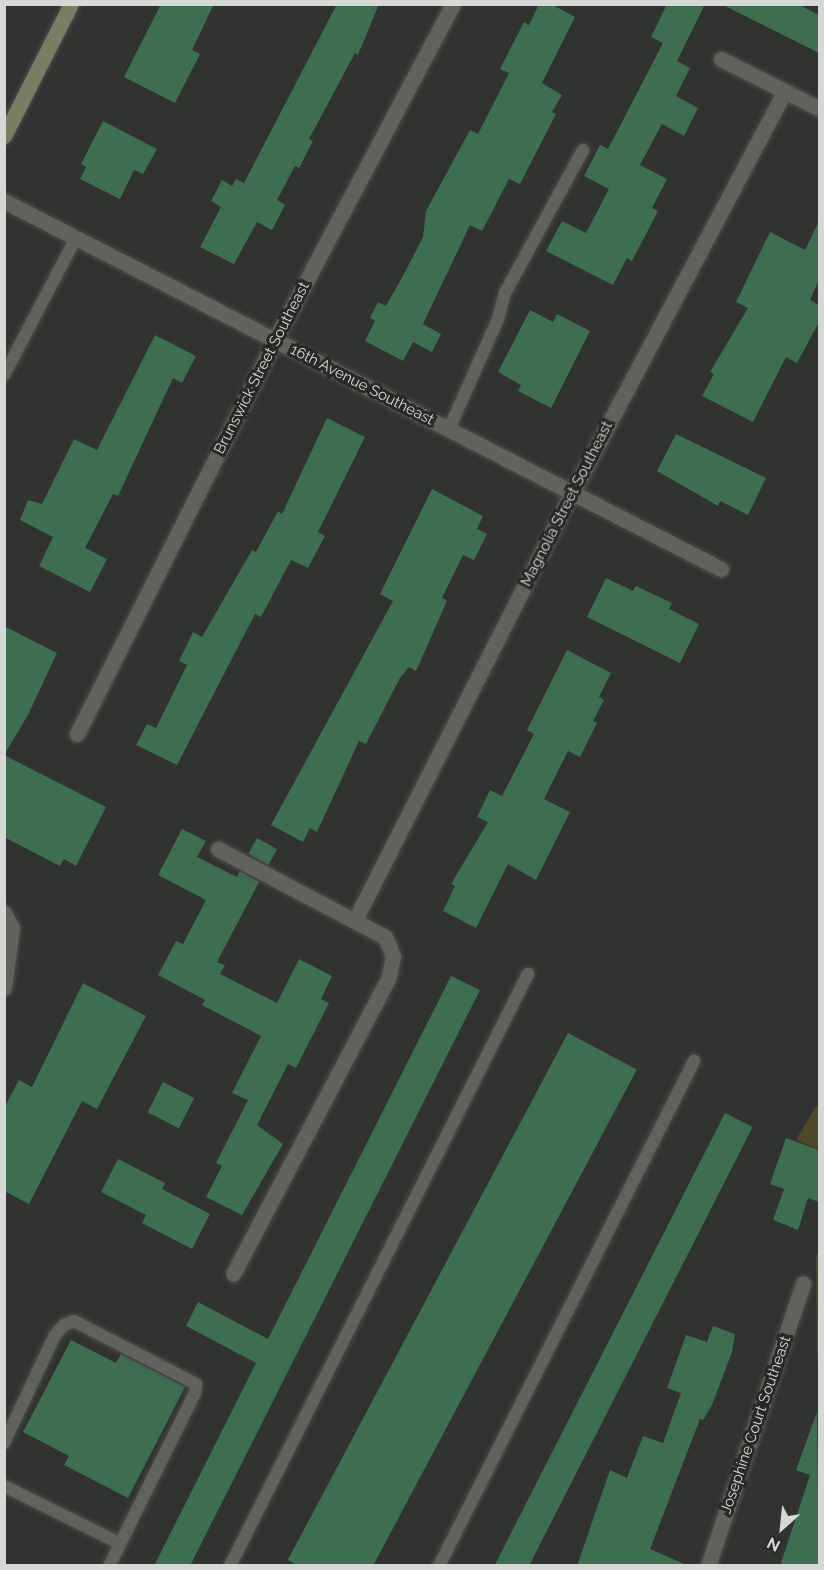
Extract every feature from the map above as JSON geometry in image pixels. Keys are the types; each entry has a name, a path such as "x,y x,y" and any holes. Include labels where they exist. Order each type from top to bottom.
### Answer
{"street":[{"path":"4,136 71,4"},
{"name":"Brunswick Street Southeast","path":"77,734 275,340 453,4"},
{"path":"721,58 819,109"},
{"name":"Magnolia Street Southeast","path":"355,920 572,493 785,92"},
{"name":"16th Avenue Southeast","path":"4,201 721,569"},
{"path":"218,849 385,937 393,956 389,977 233,1274"},
{"path":"4,914 12,928 4,987"},
{"name":"Josephine Court Southeast","path":"708,1566 803,1284"}],"lane":[{"path":"449,429 498,319 506,294 583,150"},
{"path":"4,375 76,238"},
{"path":"230,1566 528,974"},
{"path":"439,1566 694,1061"},
{"path":"4,1443 55,1335 64,1325 74,1321 196,1384 195,1393 109,1566"},
{"path":"4,1486 119,1543"}],"shaded area":[{"path":"820,1106 819,1149 796,1140 815,1108"},
{"path":"816,1255 820,1255 819,1362 817,1361"}],"building":[{"path":"161,4 214,4 192,50 200,54 175,103 124,77"},
{"path":"337,4 379,4 358,55 355,53 309,139 313,141 299,168 295,166 277,200 285,205 272,230 257,222 234,264 200,247 221,207 211,201 222,180 232,186 236,179 244,183"},
{"path":"539,4 551,4 575,17 542,83 562,95 552,112 556,114 520,184 509,179 482,231 470,225 423,324 441,334 432,352 413,342 403,361 365,341 375,321 370,318 378,302 386,306 405,272 423,237 426,211 470,130 478,134 509,73 500,69 524,22 529,25"},
{"path":"667,4 705,4 677,61 690,68 676,96 698,108 684,136 662,124 640,165 667,179 652,208 658,211 632,261 627,258 613,285 546,251 562,221 586,233 609,189 584,176 600,145 608,149 663,43 651,37"},
{"path":"721,4 798,4 819,15 819,53"},
{"path":"103,121 157,149 143,174 134,170 120,199 80,179 86,167 81,164"},
{"path":"819,221 819,280 810,300 819,305 819,322 797,363 786,357 753,422 702,396 714,374 710,372 748,308 736,302 770,232 805,250"},
{"path":"530,310 553,322 557,314 590,331 551,408 518,391 521,385 498,372"},
{"path":"155,335 196,356 182,383 173,378 118,496 113,494 85,548 107,559 90,592 39,566 53,537 20,520 28,500 42,504 74,439 97,450"},
{"path":"327,418 365,437 318,532 325,536 308,568 291,560 261,617 255,614 177,765 136,745 147,724 156,728 187,665 179,661 193,632 202,637 252,550 256,552 278,511 282,514"},
{"path":"676,434 766,478 748,515 720,501 718,506 657,471"},
{"path":"432,489 483,516 477,529 487,534 474,560 463,555 442,598 447,601 416,671 409,667 400,678 366,744 359,741 317,832 310,828 303,842 271,825 393,601 380,594"},
{"path":"606,578 633,591 636,586 672,603 669,609 699,624 680,663 587,617"},
{"path":"4,626 57,653 28,715 4,755"},
{"path":"567,650 611,673 599,697 604,700 593,721 597,723 580,757 568,751 544,799 570,812 536,880 508,864 476,928 443,911 455,886 451,884 488,822 477,817 490,790 502,796 534,734 527,730"},
{"path":"4,755 106,807 76,866 64,859 60,866 4,837"},
{"path":"182,829 206,841 197,857 237,877 240,871 259,882 217,962 225,965 220,974 277,1003 299,959 332,976 321,999 329,1003 296,1068 288,1064 257,1125 283,1144 242,1215 206,1197 222,1166 216,1163 248,1100 232,1093 261,1036 202,1005 205,1000 158,975 176,941 183,944 206,900 158,875"},
{"path":"257,838 277,849 268,865 248,854"},
{"path":"451,976 480,990 190,1566 154,1566 256,1363 186,1326 198,1302 268,1339"},
{"path":"83,983 146,1016 97,1109 82,1101 29,1204 4,1191 4,1108 19,1080 32,1087"},
{"path":"568,1033 637,1070 373,1566 299,1566 288,1560"},
{"path":"163,1082 194,1098 179,1128 148,1112"},
{"path":"725,1113 753,1127 529,1566 494,1566"},
{"path":"786,1138 819,1150 819,1202 808,1198 798,1230 773,1220 784,1189 770,1184"},
{"path":"118,1159 165,1183 162,1189 210,1214 192,1249 142,1223 146,1215 101,1192"},
{"path":"713,1326 735,1334 732,1352 712,1405 703,1420 700,1419 650,1549 689,1566 577,1566 610,1470 627,1478 643,1436 663,1443 681,1393 667,1388 686,1335 707,1342"},
{"path":"71,1340 116,1363 121,1354 185,1387 128,1498 64,1465 69,1456 23,1432"},
{"path":"817,1412 819,1566 780,1566 810,1475 796,1470"}]}
